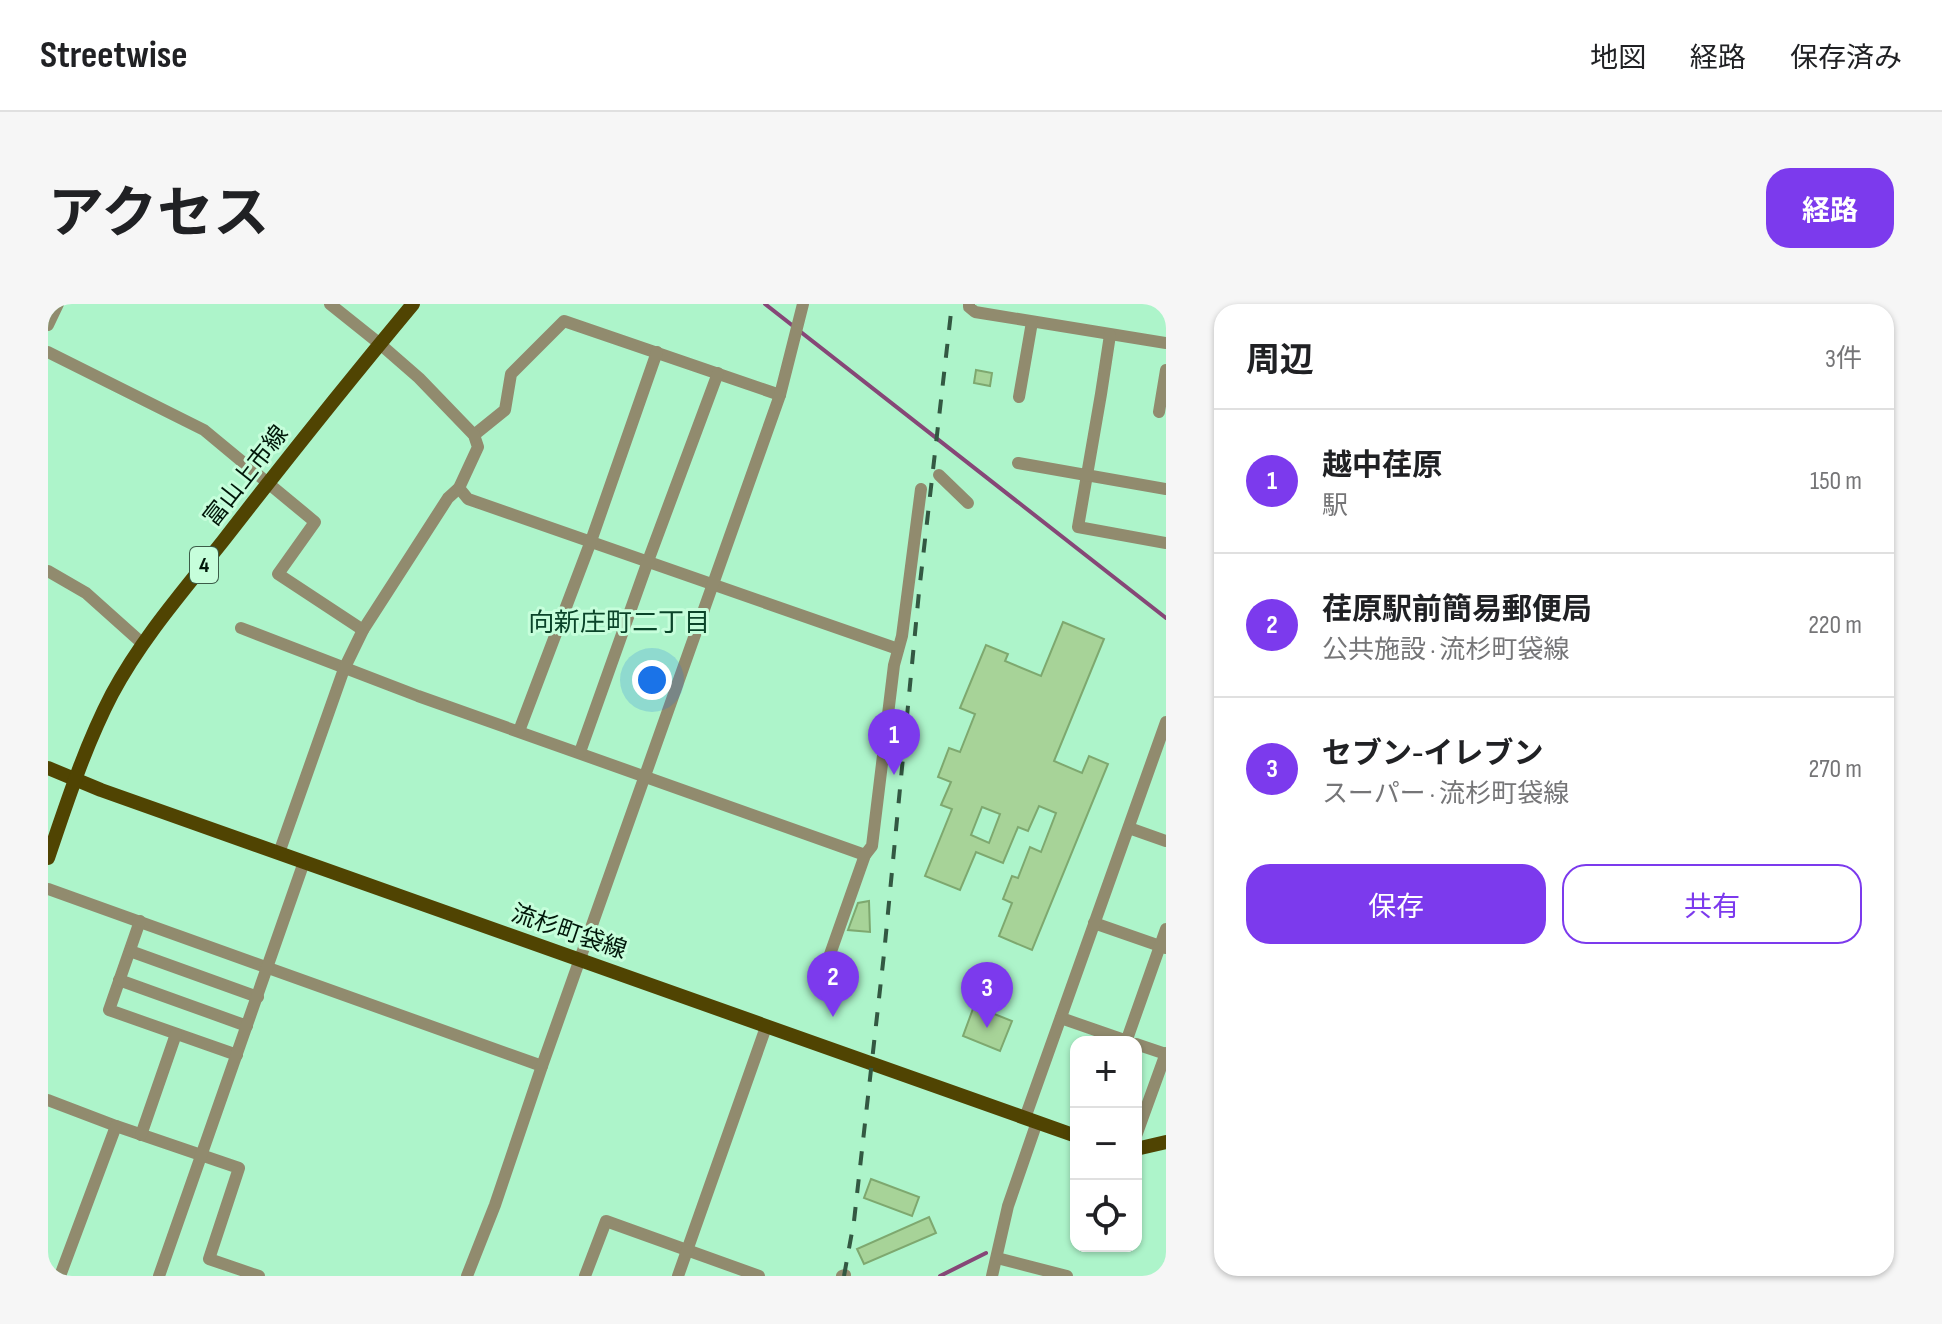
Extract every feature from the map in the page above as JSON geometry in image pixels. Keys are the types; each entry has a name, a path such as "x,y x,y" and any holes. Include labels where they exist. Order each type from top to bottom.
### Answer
{"main road":[{"name":"富山上市線","path":"48,858 95,729 113,691 143,644 413,304"},
{"name":"流杉町袋線","path":"48,768 1070,1134"},
{"path":"1142,1148 1166,1142"}],"street":[{"path":"48,325 58,304"},
{"path":"279,853 344,669 363,630 448,498 459,488 478,447 474,435 419,378 330,304"},
{"path":"467,1276 495,1205 780,395 803,304"},
{"path":"969,304 975,312 1166,343"},
{"path":"474,435 505,410 511,374 564,321 780,395"},
{"path":"1019,397 1032,322"},
{"path":"1110,335 1078,527 1166,543"},
{"path":"48,352 204,430 315,522 278,574 363,630"},
{"path":"519,731 591,541 657,352"},
{"path":"1159,412 1166,370"},
{"path":"580,752 718,373"},
{"path":"1018,463 1166,489"},
{"path":"939,475 968,503"},
{"path":"459,488 468,499 898,649"},
{"path":"828,960 865,855 872,846 894,665 902,636 921,489"},
{"path":"48,571 86,593 143,644"},
{"path":"241,628 344,669 865,855"},
{"path":"992,1276 1031,1120 1061,1018 1164,731"},
{"path":"1129,828 1166,841"},
{"path":"159,1276 304,862"},
{"path":"48,889 542,1066"},
{"path":"140,921 109,1010 237,1055"},
{"path":"1094,923 1163,947"},
{"path":"1131,1036 1163,947 1166,929"},
{"path":"130,951 258,997"},
{"path":"119,980 247,1026"},
{"path":"1061,1018 1112,1036"},
{"path":"678,1276 766,1027"},
{"path":"141,1135 176,1034"},
{"path":"1142,1046 1166,1054 1142,1120"},
{"path":"48,1100 239,1168 209,1259 259,1276"},
{"path":"60,1276 116,1126"},
{"path":"585,1276 606,1221 759,1276"},
{"path":"997,1258 1067,1276"}],"building":[{"path":"976,370 992,373 990,386 974,383"},
{"path":"1063,622 1104,639 1054,761 1082,773 1089,756 1108,764 1032,950 999,936 1012,903 1003,899 1012,876 1018,878 1030,847 1041,852 1056,813 1039,806 1028,831 1018,827 1003,863 976,852 960,890 925,876 952,809 941,805 951,782 938,777 949,748 960,752 975,714 960,708 986,645 1008,654 1005,661 1041,676","holes":["982,807 1000,814 989,843 971,835"]},
{"path":"869,901 870,932 848,930 858,903"},
{"path":"974,1006 1012,1021 1000,1051 963,1036"},
{"path":"871,1179 919,1197 912,1216 864,1198"},
{"path":"929,1217 936,1233 864,1264 857,1249"}],"waterway":[{"path":"765,304 1166,618"},
{"path":"940,1276 986,1253"}],"railway":[{"path":"844,1276 854,1221 884,954 919,592 952,304"}],"place":[{"name":"越中荏原","path":"894,775"},
{"name":"荏原駅前簡易郵便局","path":"833,1017"},
{"name":"セブン-イレブン","path":"987,1028"}],"district":[{"name":"向新庄町二丁目","path":"619,623"}]}
